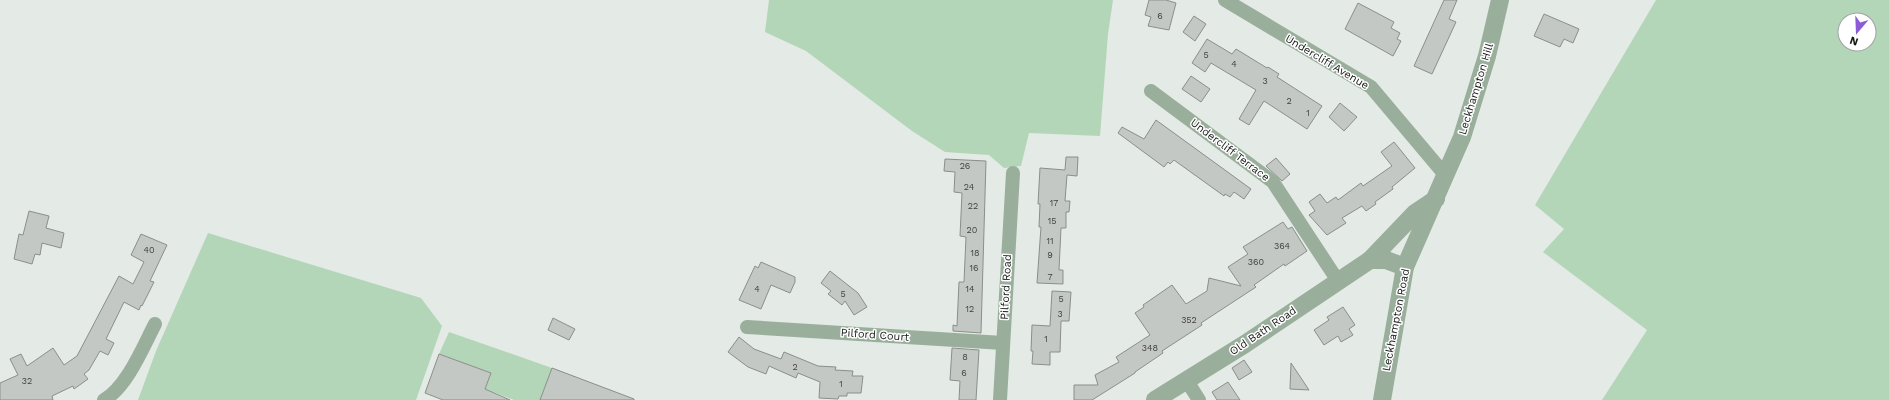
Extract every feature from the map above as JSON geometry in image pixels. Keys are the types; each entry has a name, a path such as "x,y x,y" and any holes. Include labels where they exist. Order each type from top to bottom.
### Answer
{"street":[{"name":"Undercliff Avenue","path":"1225,0 1370,87 1446,176"},
{"name":"Leckhampton Hill","path":"1446,176 1475,97 1487,56 1500,0"},
{"name":"Undercliff Terrace","path":"1151,90 1273,182 1338,281"},
{"name":"Pilford Road","path":"1000,400 1013,173"},
{"name":"Leckhampton Road","path":"1382,400 1405,267 1446,176"},
{"name":"Old Bath Road","path":"1155,400 1187,381 1370,260 1415,213 1436,199"},
{"path":"1370,260 1386,260 1405,267"},
{"path":"104,400 111,396 126,378 155,324"},
{"name":"Pilford Court","path":"746,327 1003,343"},
{"path":"1187,381 1199,400"}],"green space":[{"path":"769,0 1113,0 1108,34 1100,136 1029,133 1021,166 1004,168 989,155 945,152 912,131 806,51 765,32"},
{"path":"1656,0 1889,0 1889,400 1602,400 1647,330 1543,252 1564,229 1535,205"},
{"path":"208,233 421,298 442,326 416,400 138,400 156,351"},
{"path":"449,332 552,368 540,400 514,400 485,389 491,373 439,354"}],"building":[{"path":"1149,0 1166,0 1176,3 1169,30 1148,26 1151,17 1145,15"},
{"path":"1444,0 1457,0 1449,19 1456,22 1432,74 1414,66"},
{"path":"1358,3 1394,22 1391,28 1400,33 1397,39 1401,41 1393,56 1345,29"},
{"path":"1544,14 1579,29 1573,43 1564,39 1560,47 1534,36"},
{"path":"1194,16 1206,24 1195,41 1183,32"},
{"path":"1207,39 1232,54 1236,49 1267,68 1268,67 1279,74 1277,77 1322,106 1307,129 1264,101 1249,125 1239,119 1256,90 1211,63 1205,72 1192,63"},
{"path":"1191,76 1210,89 1201,102 1182,89"},
{"path":"1340,103 1357,117 1344,131 1329,117"},
{"path":"1156,120 1251,189 1244,199 1234,192 1230,197 1225,194 1224,196 1174,160 1170,164 1168,162 1164,167 1118,133 1122,127 1144,139"},
{"path":"1394,142 1415,168 1392,187 1393,189 1375,202 1376,204 1366,211 1362,206 1342,218 1346,223 1327,235 1309,215 1315,211 1309,202 1320,194 1327,203 1336,197 1338,200 1361,183 1363,186 1392,166 1381,152"},
{"path":"1066,157 1078,157 1077,176 1067,175 1065,201 1070,201 1069,212 1066,212 1066,228 1061,228 1059,270 1063,270 1063,284 1037,283 1041,227 1039,227 1040,204 1038,204 1040,168 1065,170"},
{"path":"1276,158 1290,174 1282,181 1266,166"},
{"path":"945,159 986,161 981,333 953,331 953,325 957,326 959,282 964,282 966,237 960,236 962,193 954,192 955,172 944,171"},
{"path":"29,211 49,216 46,228 64,233 61,248 42,243 40,255 35,254 32,264 14,259 19,234 23,235"},
{"path":"1283,222 1288,229 1292,227 1307,251 1285,266 1284,264 1254,285 1256,287 1201,323 1202,325 1162,351 1163,353 1135,373 1092,400 1074,400 1074,385 1098,385 1095,375 1119,362 1116,357 1150,335 1135,313 1144,307 1143,305 1172,285 1186,304 1207,291 1209,278 1241,286 1228,267 1248,254 1243,247"},
{"path":"141,234 167,245 150,281 154,282 139,310 124,302 106,339 114,343 108,355 100,351 89,370 84,374 88,379 74,389 73,386 52,396 53,400 0,400 0,383 18,375 10,359 21,354 27,366 53,348 64,365 77,356 119,276 133,284 144,262 131,255"},
{"path":"761,262 795,277 795,282 790,293 771,285 761,309 739,300 755,266 758,268"},
{"path":"830,271 858,293 867,307 854,315 845,301 842,305 828,294 831,291 821,283"},
{"path":"1052,291 1071,292 1069,321 1061,321 1060,352 1050,352 1050,365 1032,364 1032,325 1050,326"},
{"path":"1343,307 1355,325 1349,329 1353,335 1341,342 1338,336 1324,345 1314,330 1329,320 1327,317"},
{"path":"553,318 575,329 569,340 548,330"},
{"path":"739,337 754,349 781,359 784,352 818,366 836,367 835,370 853,371 852,376 863,376 861,393 847,393 847,396 839,396 838,399 819,398 820,382 798,373 796,378 769,366 766,374 748,367 728,352"},
{"path":"952,348 979,350 976,400 959,400 960,381 950,380"},
{"path":"439,354 491,373 485,389 510,400 443,400 425,393"},
{"path":"1244,360 1252,372 1239,380 1232,368"},
{"path":"1291,363 1309,390 1290,389"},
{"path":"552,368 634,399 634,400 540,400"},
{"path":"1228,382 1240,400 1217,400 1212,392"}]}
